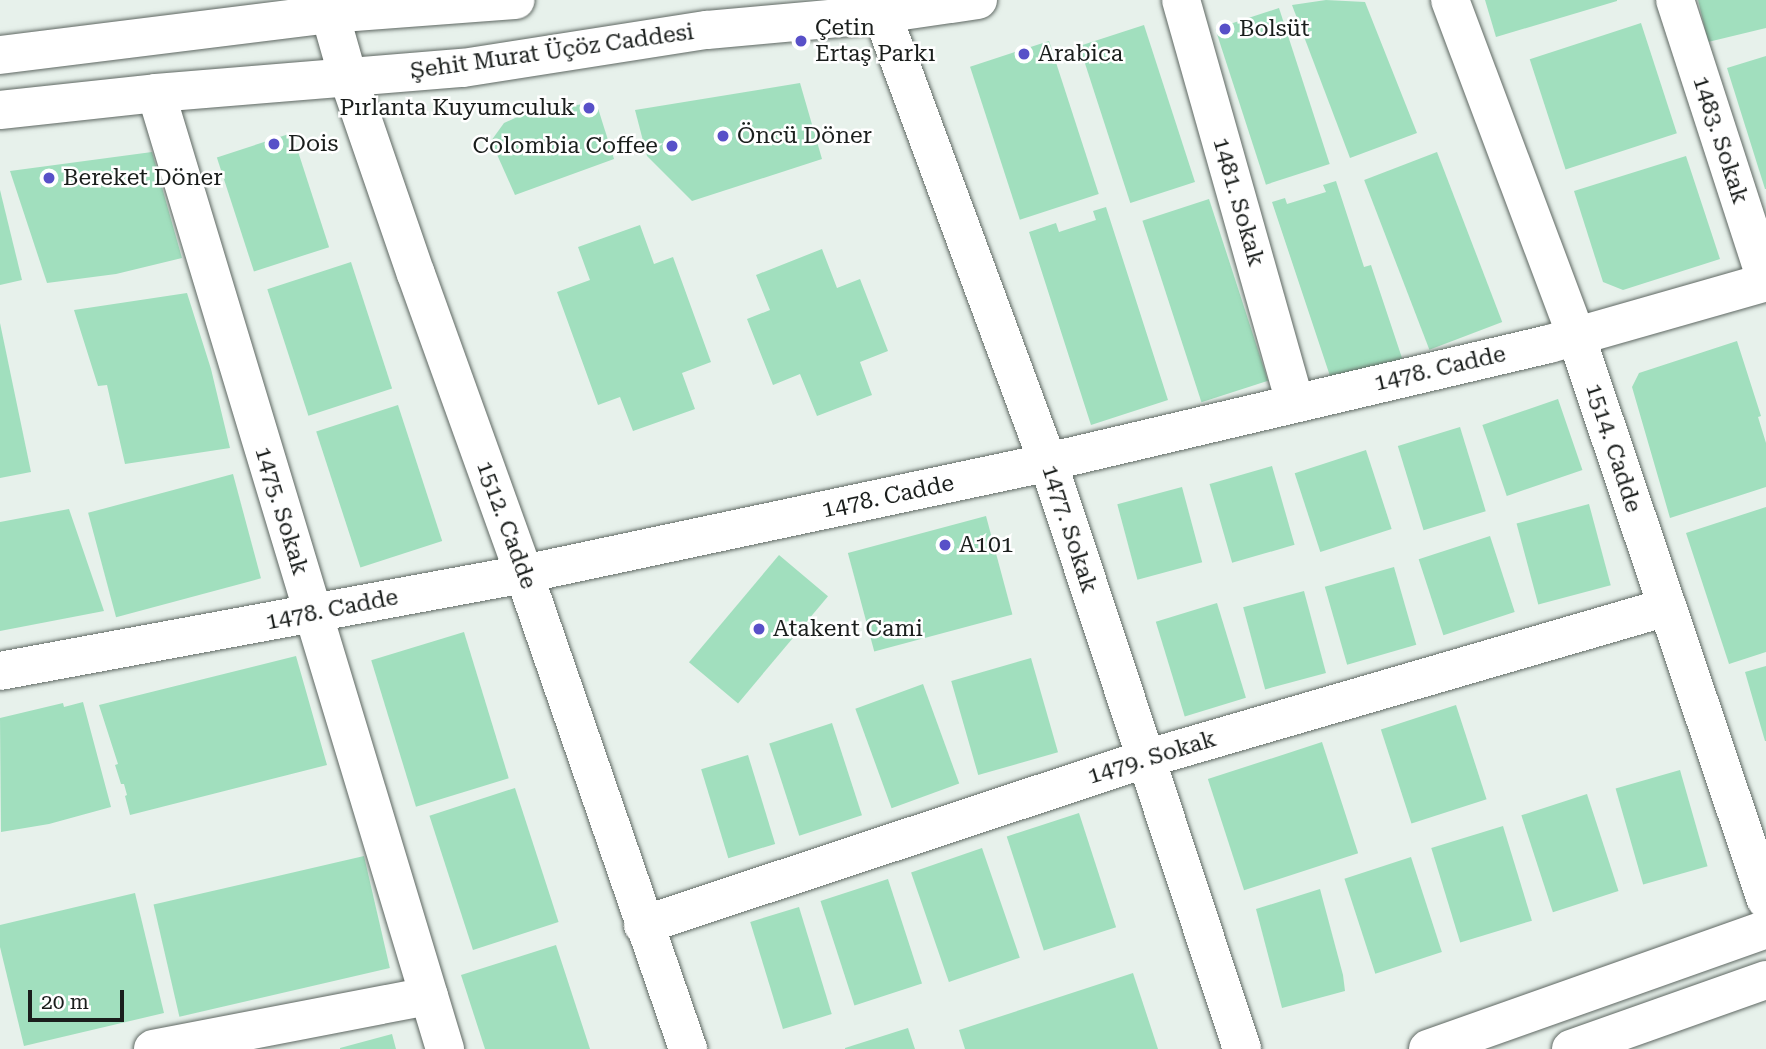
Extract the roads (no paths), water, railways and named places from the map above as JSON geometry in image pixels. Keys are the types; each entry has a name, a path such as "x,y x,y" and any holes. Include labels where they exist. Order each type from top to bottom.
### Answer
{"street":[{"path":"0,55 328,7 515,0"},
{"name":"Şehit Murat Üçöz Caddesi","path":"0,110 156,93 463,68 707,30 882,14 978,0"},
{"name":"1481. Sokak","path":"1181,0 1295,403"},
{"name":"1514. Cadde","path":"1450,0 1576,336 1766,900"},
{"name":"1483. Sokak","path":"1675,0 1766,281"},
{"name":"1512. Cadde","path":"328,7 348,76 416,274 524,574 688,1049"},
{"name":"1477. Sokak","path":"882,14 1048,462 1242,1049"},
{"name":"1475. Sokak","path":"156,93 444,1049"},
{"name":"1478. Cadde","path":"0,671 524,574 1048,462 1576,336 1766,281"},
{"name":"1479. Sokak","path":"643,925 1145,759 1667,607"},
{"path":"1428,1049 1766,929"},
{"path":"1571,1049 1766,980"},
{"path":"153,1049 429,996"}],"place":[{"name":"Bolsüt","path":"1225,29"},
{"name":"Çetin Ertaş Parkı","path":"801,41"},
{"name":"Arabica","path":"1024,54"},
{"name":"Pırlanta Kuyumculuk","path":"589,108"},
{"name":"Öncü Döner","path":"723,136"},
{"name":"Dois","path":"274,144"},
{"name":"Colombia Coffee","path":"672,146"},
{"name":"Bereket Döner","path":"49,178"},
{"name":"A101","path":"945,545"},
{"name":"Atakent Cami","path":"759,629"}]}
